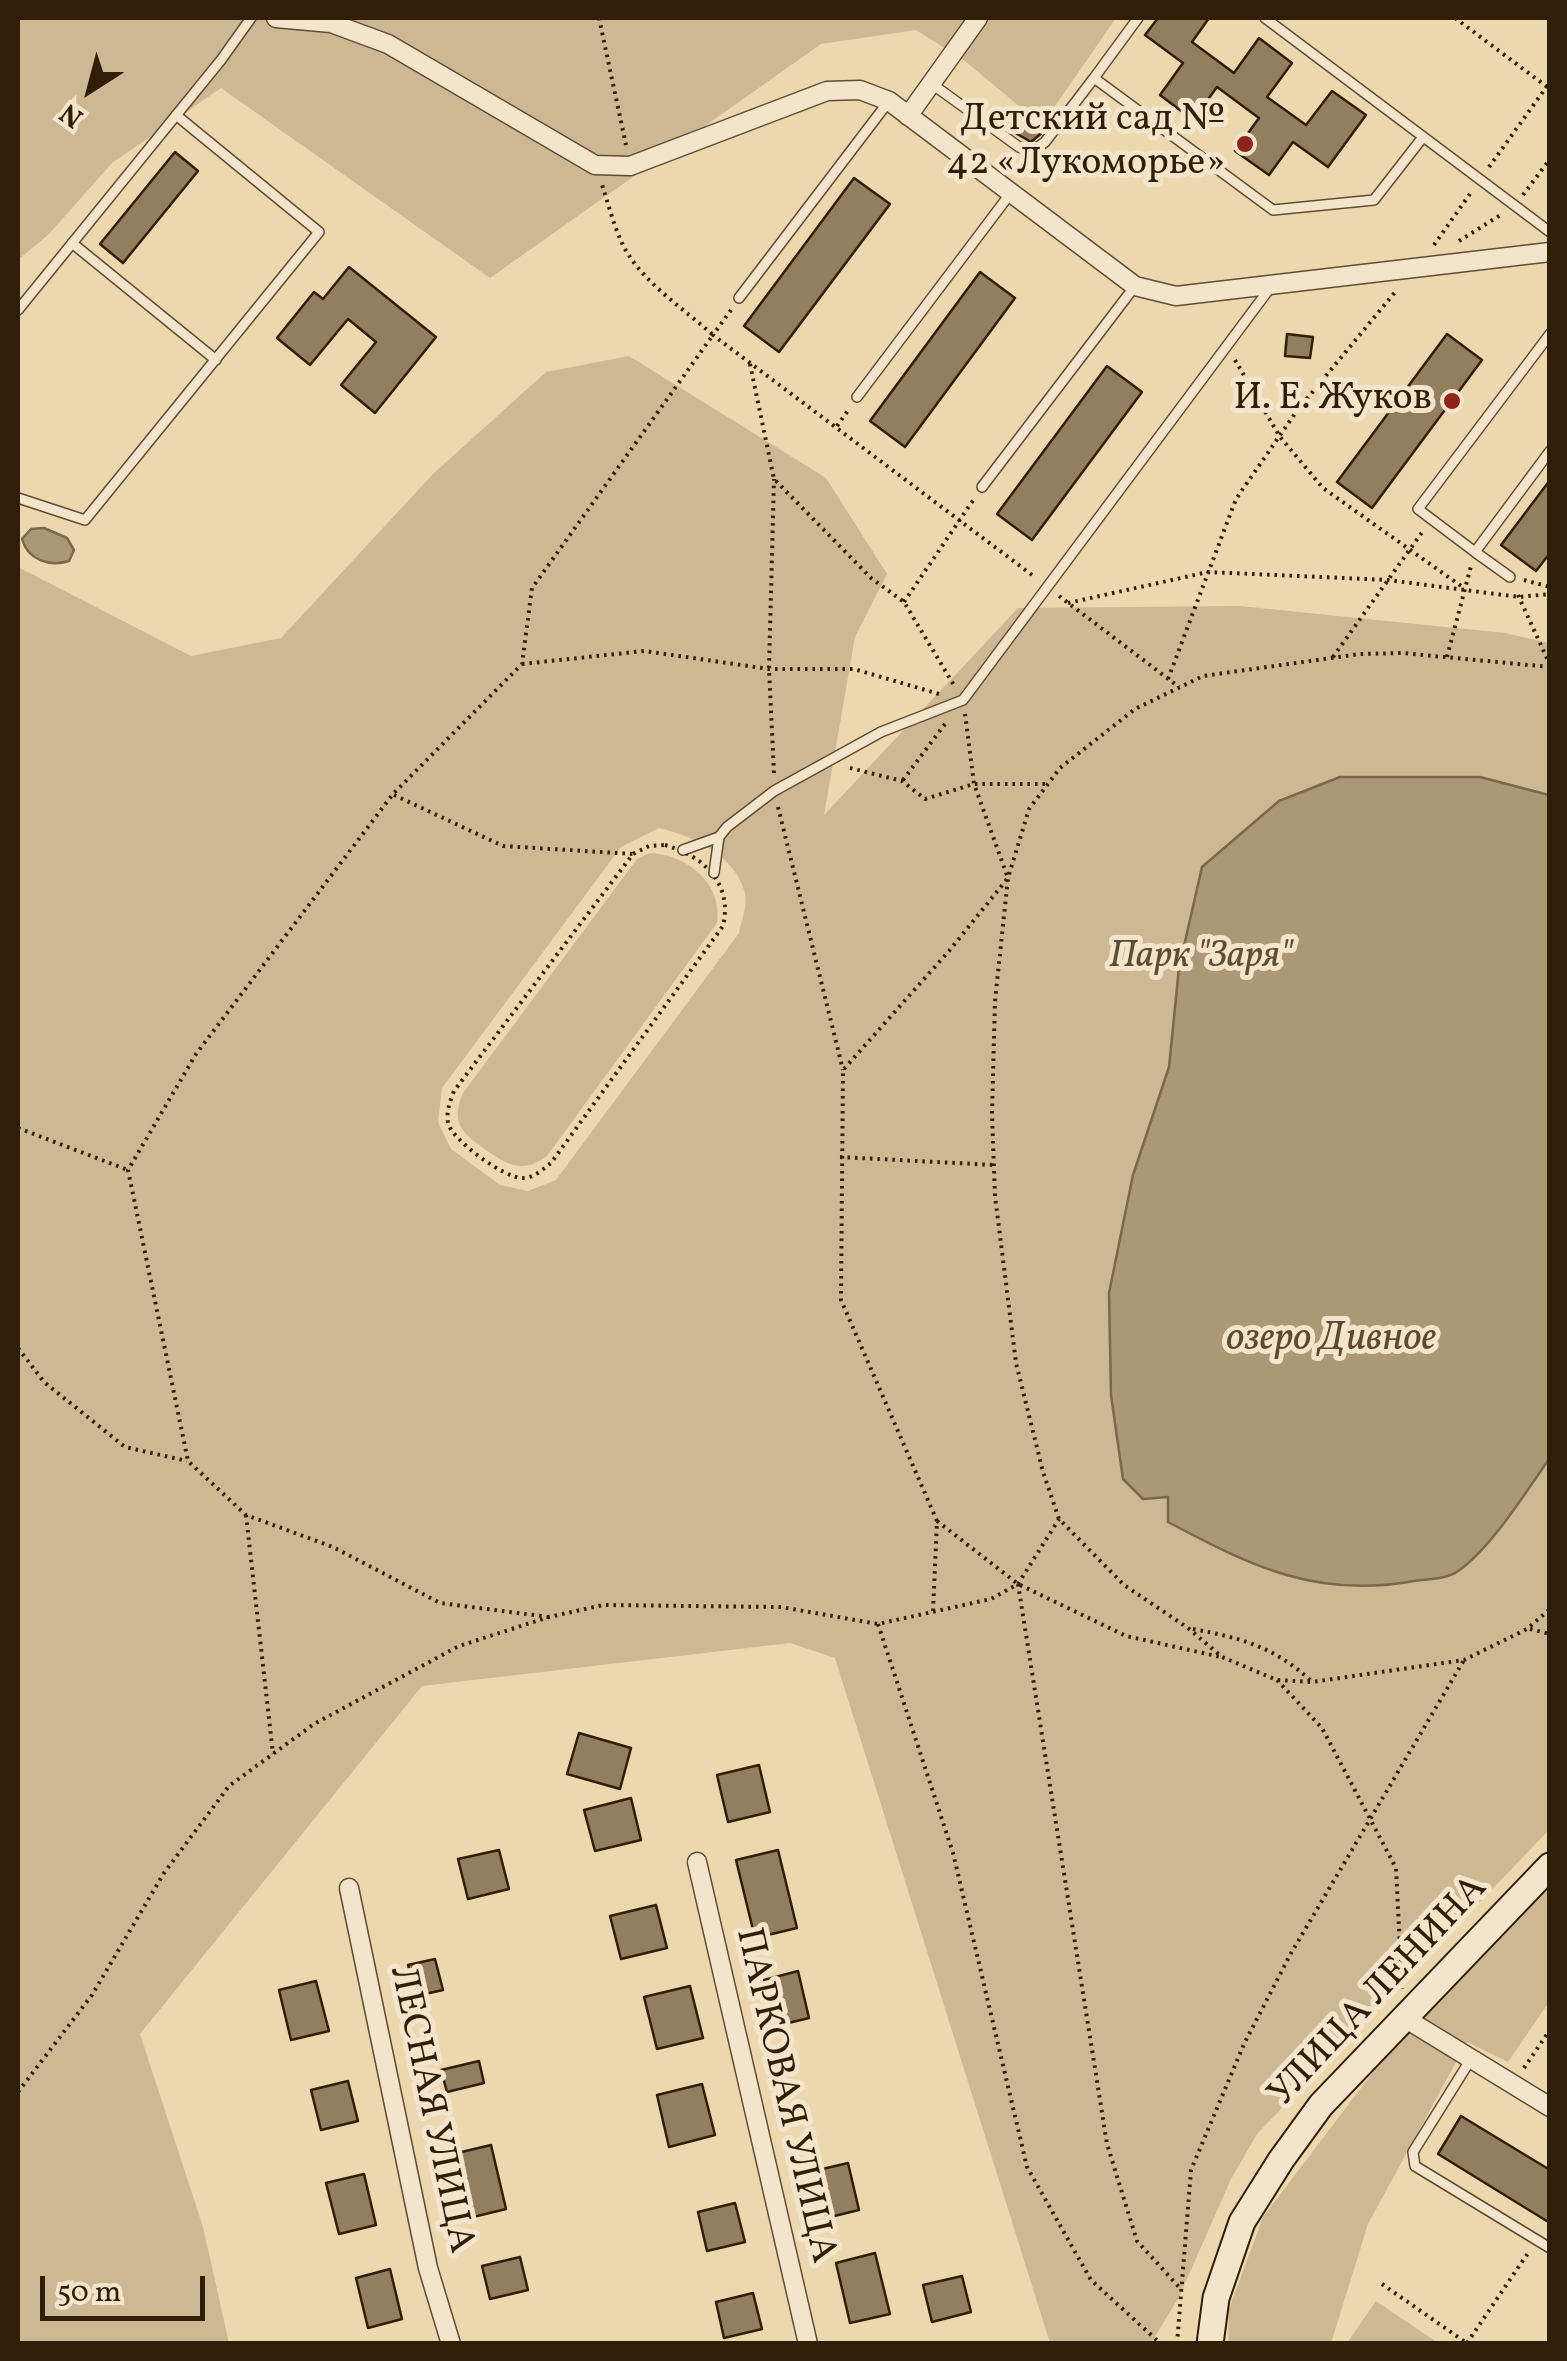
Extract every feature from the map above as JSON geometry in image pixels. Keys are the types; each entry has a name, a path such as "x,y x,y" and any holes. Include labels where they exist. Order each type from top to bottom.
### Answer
{"street":[{"path":"276,18 331,23 388,44 595,166 630,166 828,91 860,90 889,101 1134,286 1176,296 1550,252"},
{"path":"908,116 978,18"},
{"name":"ПАРКОВАЯ УЛИЦА","path":"697,1862 808,2344"},
{"name":"УЛИЦА ЛЕНИНА","path":"1210,2344 1216,2298 1242,2222 1280,2160 1320,2105 1550,1866"},
{"name":"ЛЕСНАЯ УЛИЦА","path":"349,1888 428,2268 451,2344"},
{"path":"1403,2017 1550,2107"}],"lane":[{"path":"18,310 176,116 250,18"},
{"path":"931,84 1019,147 1032,151 1045,142 1138,18"},
{"path":"1265,18 1550,232"},
{"path":"1094,78 1273,210 1374,200 1424,137"},
{"path":"739,298 889,101"},
{"path":"18,498 85,520 320,232 176,116"},
{"path":"857,397 1010,194"},
{"path":"72,243 216,360"},
{"path":"982,487 1134,286"},
{"path":"714,872 719,837 774,792 881,732 963,700 1272,286"},
{"path":"1510,577 1418,509 1550,334"},
{"path":"1475,552 1550,451"},
{"path":"683,850 719,837"},
{"path":"1471,2059 1414,2152 1416,2166 1550,2248"}],"path":[{"path":"598,18 630,166"},
{"path":"1455,18 1550,88"},
{"path":"1450,247 1515,206 1550,160"},
{"path":"595,166 630,256 713,334 1179,687"},
{"path":"1168,679 1236,498 1381,306 1417,268"},
{"path":"188,1461 128,1170 196,1054 393,794 522,664 532,588 739,298"},
{"path":"1227,346 1280,438 1324,488 1465,589"},
{"path":"750,364 774,479 870,578 904,602 963,700 974,784 1008,878"},
{"path":"836,428 857,397"},
{"path":"904,602 982,487"},
{"path":"1333,657 1431,519"},
{"path":"1447,657 1475,552"},
{"path":"1068,603 1208,572 1388,580 1519,596 1550,590"},
{"path":"1510,577 1550,590"},
{"path":"1222,1657 1188,1628 1124,1585 1059,1519 1044,1472 1016,1363 994,1165 995,1001 1008,878 1030,810 1060,768 1135,709 1203,676 1333,657 1402,653 1550,666 1510,577"},
{"path":"522,664 644,651 769,669 854,669 963,700"},
{"path":"902,781 963,700"},
{"path":"827,762 902,781 926,799 974,784 1046,784"},
{"path":"393,794 503,846 633,854"},
{"path":"665,845 683,850 714,872 724,891 727,909 723,926 551,1163 538,1174 522,1178 506,1174 455,1138 448,1124 454,1091 633,854 649,846 665,845"},
{"path":"933,1611 937,1520 841,1300 843,1070 950,951 1008,878"},
{"path":"18,1128 128,1170"},
{"path":"840,1157 994,1165"},
{"path":"18,1348 44,1382 125,1447 188,1461 246,1515 333,1547 440,1603 549,1617"},
{"path":"246,1515 273,1754"},
{"path":"18,2092 92,1995 164,1872 230,1786 314,1724 459,1646 549,1617 604,1605 780,1606 878,1624 991,1599 1018,1584 1059,1519"},
{"path":"937,1520 1018,1584 1126,1636 1222,1657 1277,1680 1312,1682 1464,1660 1527,1628 1550,1610"},
{"path":"1018,1584 1107,2144 1138,2240 1180,2289"},
{"path":"878,1624 952,1852 1026,2167 1091,2280 1161,2344"},
{"path":"1188,1628 1246,1639 1292,1663 1312,1682"},
{"path":"1527,1628 1550,1634"},
{"path":"1177,2344 1191,2170 1244,2044 1290,1955 1464,1660"},
{"path":"1277,1680 1322,1728 1396,1868 1403,2017"},
{"path":"1512,2084 1550,2030"},
{"path":"1382,2284 1468,2343 1537,2240"}],"green space":[{"path":"18,18 1116,18 1053,109 1025,111 965,61 916,30 821,44 490,278 221,88 112,163 49,234 18,260"},
{"name":"Парк \"Заря\"","path":"629,356 826,478 887,574 855,637 824,815 1018,608 1240,606 1505,633 1549,643 1549,1830 1257,2134 1231,2179 1179,2297 1151,2343 1050,2343 835,1658 790,1643 422,1686 140,2034 203,2227 229,2343 18,2343 18,567 191,656 281,638 434,473 546,372","holes":["659,828 711,849 740,880 746,898 739,933 556,1180 528,1191 500,1185 451,1149 438,1122 442,1088 621,847"]},
{"path":"650,853 677,859 700,874 714,896 717,923 547,1156 529,1165 506,1162 463,1130 458,1111 463,1093 637,859"},
{"path":"1549,1885 1549,2002 1508,2062 1467,2042 1368,2224 1331,2343 1228,2344 1229,2309 1263,2217 1383,2059"},
{"path":"1376,2301 1438,2343 1347,2343"}],"water":[{"path":"44,528 67,538 74,550 69,561 47,562 29,552 22,539 31,529"},
{"name":"озеро Дивное","path":"1340,777 1480,777 1549,795 1549,1459 1495,1534 1458,1571 1437,1578 1346,1586 1286,1575 1228,1552 1168,1522 1168,1497 1143,1499 1123,1479 1111,1395 1109,1293 1133,1175 1169,1067 1179,968 1202,867 1279,801"}],"building":[{"path":"1158,18 1209,18 1192,42 1234,73 1259,38 1292,63 1267,97 1306,125 1332,91 1366,115 1328,167 1293,142 1269,175 1235,151 1259,118 1217,87 1193,120 1160,95 1183,63 1145,35"},
{"path":"1016,111 1043,132 1031,142 1005,127"},
{"path":"175,152 198,171 123,263 100,244"},
{"path":"854,178 890,204 779,352 744,326"},
{"path":"349,267 436,337 375,413 341,385 376,342 348,319 310,365 277,338 314,292 323,299"},
{"path":"980,272 1015,298 905,447 870,421"},
{"path":"1287,334 1313,337 1310,358 1285,356"},
{"path":"1447,334 1482,360 1372,508 1337,482"},
{"path":"1107,366 1142,392 1032,540 997,514"},
{"path":"1550,480 1550,553 1536,571 1501,545"},
{"path":"579,1733 631,1748 620,1789 567,1774"},
{"path":"759,1765 770,1812 728,1822 717,1775"},
{"path":"631,1798 641,1840 595,1851 584,1810"},
{"path":"499,1850 509,1889 468,1899 458,1859"},
{"path":"778,1850 797,1928 755,1938 736,1860"},
{"path":"656,1905 667,1948 621,1959 610,1916"},
{"path":"435,1959 443,1990 416,1996 408,1965"},
{"path":"798,1971 809,2018 776,2026 764,1980"},
{"path":"316,1981 329,2031 291,2040 279,1990"},
{"path":"690,1986 703,2038 657,2049 644,1997"},
{"path":"479,2061 484,2083 447,2092 441,2070"},
{"path":"348,2081 358,2121 321,2130 311,2090"},
{"path":"702,2084 715,2135 669,2147 657,2095"},
{"path":"1461,2116 1550,2170 1550,2223 1438,2154"},
{"path":"491,2145 506,2209 469,2218 453,2154"},
{"path":"848,2163 859,2210 826,2218 814,2171"},
{"path":"364,2174 376,2225 339,2234 326,2183"},
{"path":"735,2203 745,2242 707,2251 698,2212"},
{"path":"875,2253 890,2314 850,2323 836,2263"},
{"path":"520,2257 528,2290 490,2299 482,2266"},
{"path":"390,2269 402,2319 368,2328 356,2278"},
{"path":"962,2276 971,2312 932,2322 923,2285"},
{"path":"753,2293 762,2329 724,2338 716,2302"}],"place":[{"name":"Детский сад № 42 «Лукоморье»","path":"1245,144"},
{"name":"И. Е. Жуков","path":"1452,401"}]}
